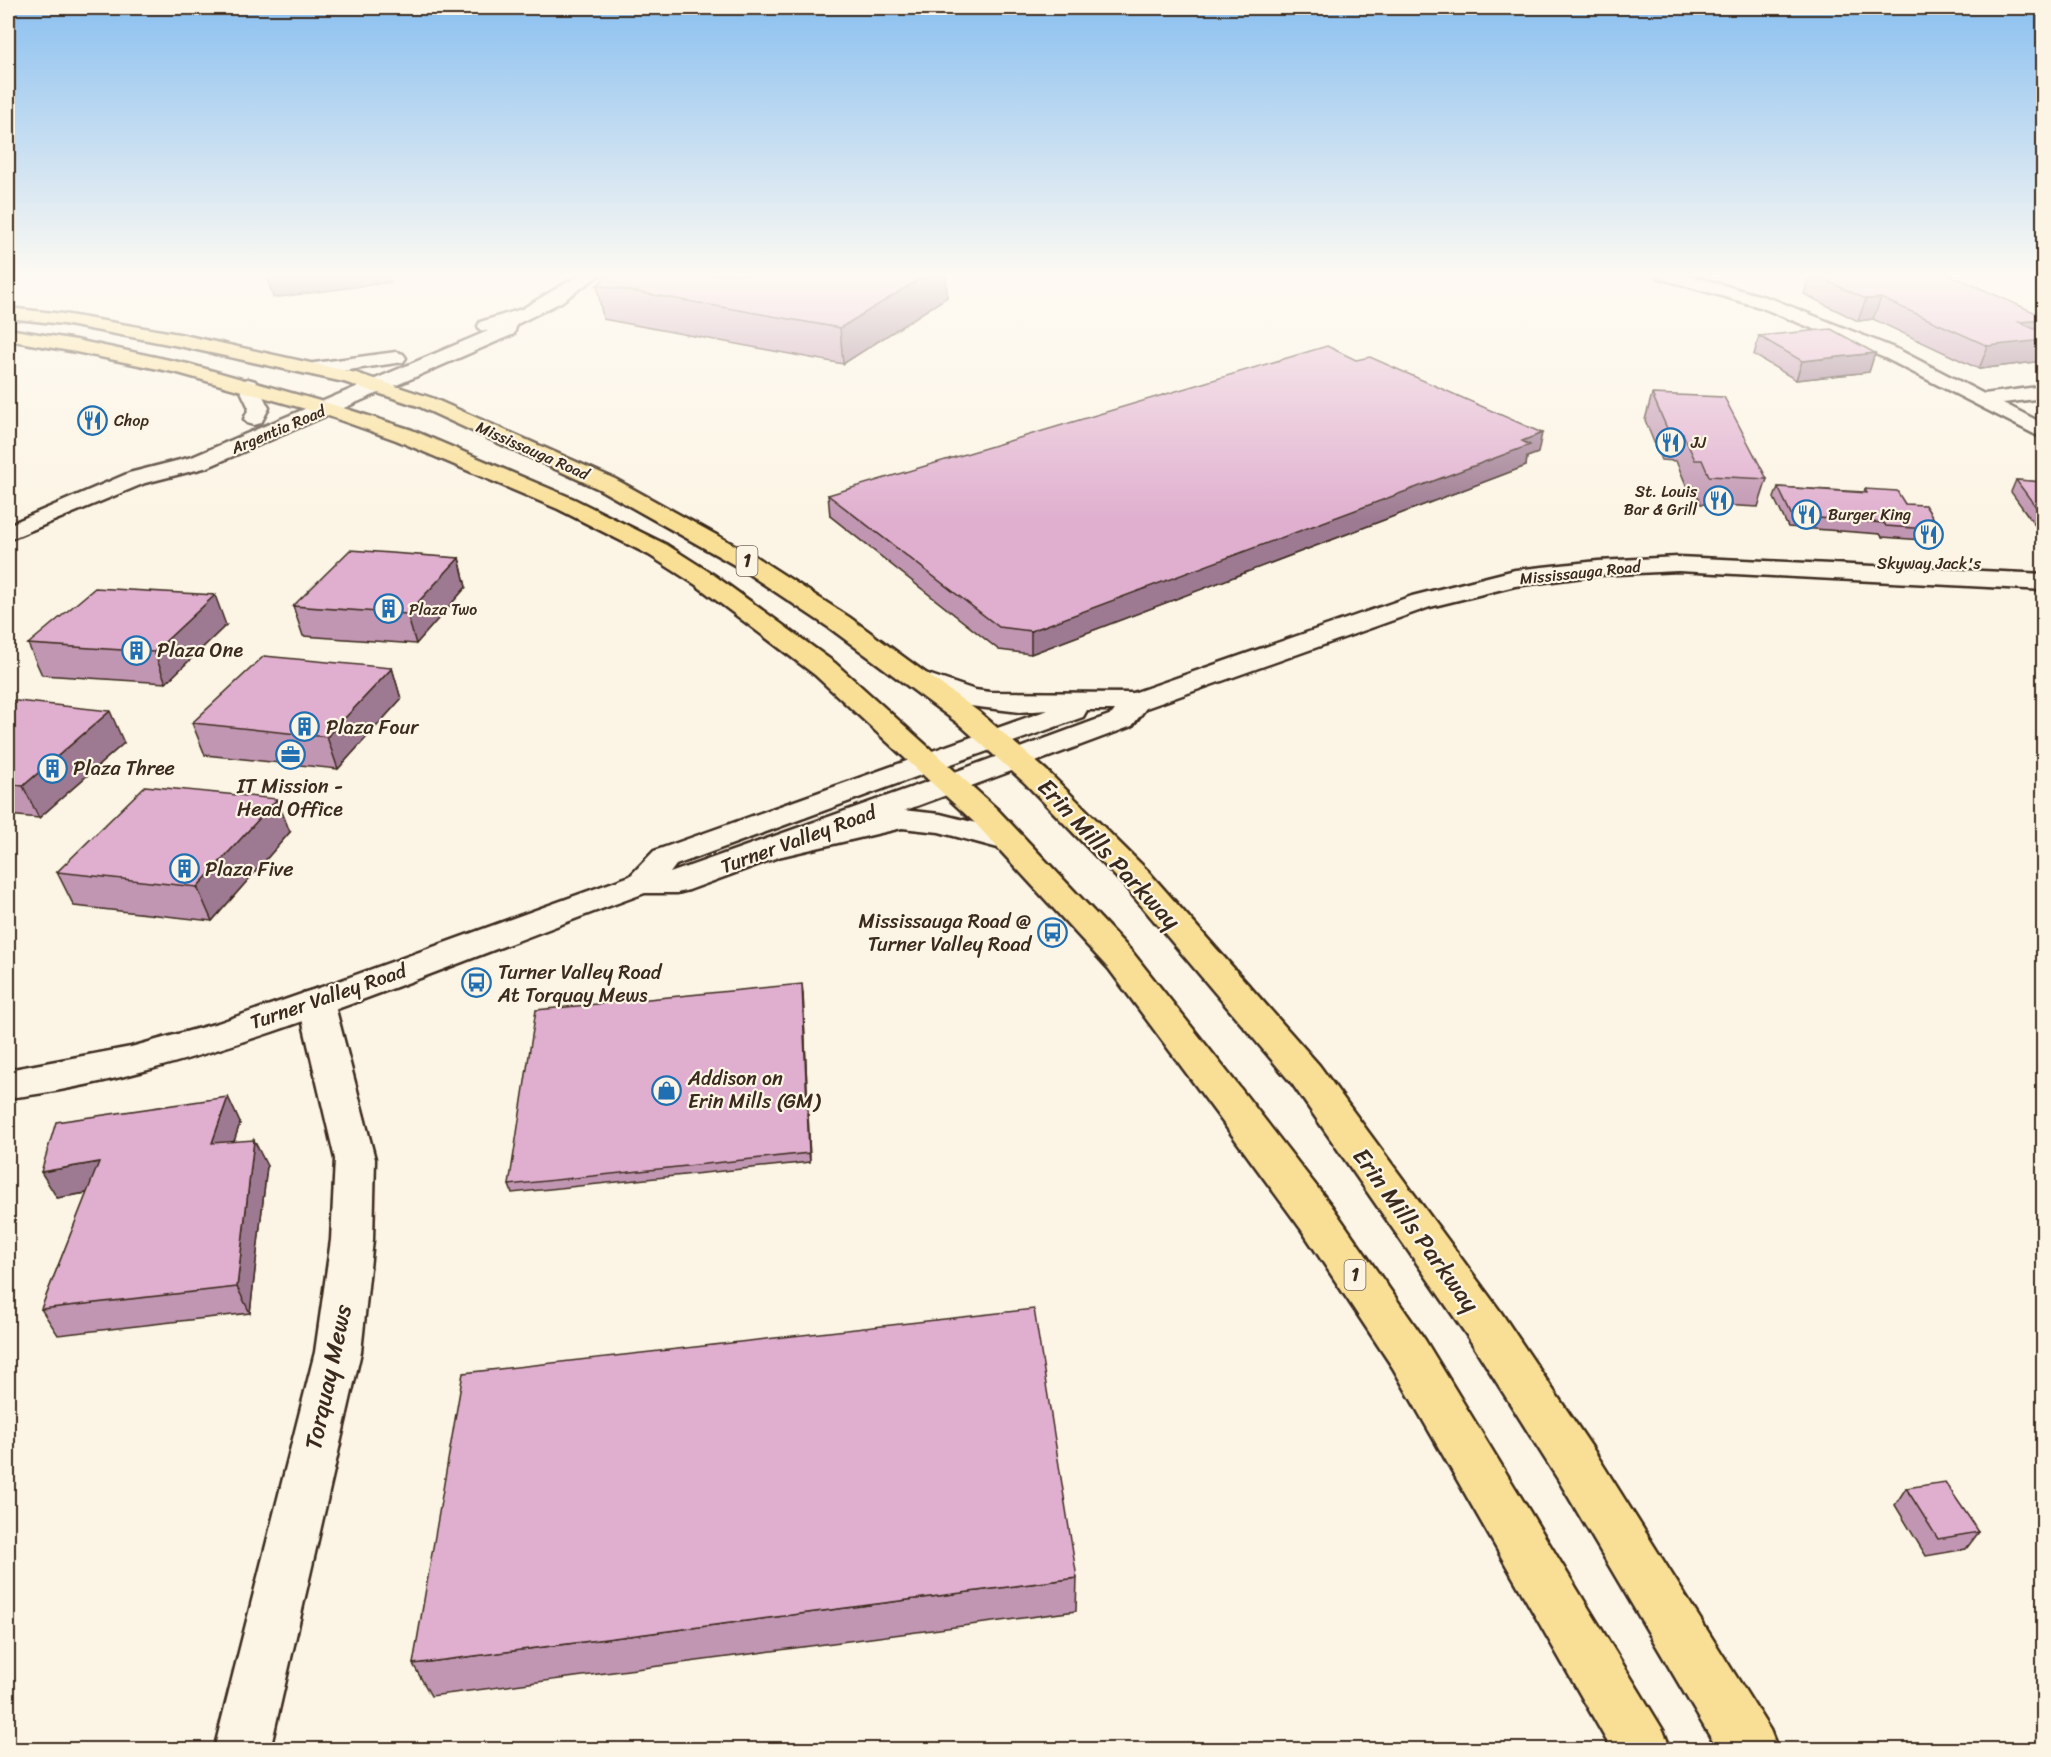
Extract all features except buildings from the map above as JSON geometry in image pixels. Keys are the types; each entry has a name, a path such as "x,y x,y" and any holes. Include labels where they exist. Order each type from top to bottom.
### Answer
{"main road":[{"name":"Mississauga Road","path":"128,356 248,385 404,435 566,504 658,550 705,580 825,669 952,783"},
{"name":"Mississauga Road","path":"254,356 349,377 425,402 597,479 676,520 747,562 840,623 916,678 1005,749"},
{"name":"Erin Mills Parkway","path":"1005,749 1135,877 1305,1075 1484,1324 1576,1464 1750,1749"},
{"name":"1","path":"952,783 1120,961 1316,1217 1409,1354 1643,1749"}],"street":[{"name":"Argentia Road","path":"8,533 137,478 200,462 262,426 297,400 401,356"},
{"name":"Argentia Road","path":"262,426 327,409 450,356"},
{"path":"1896,356 2043,433"},
{"path":"314,369 396,358"},
{"path":"422,369 416,383 425,402"},
{"path":"248,385 259,408 262,426 345,422 373,424"},
{"path":"1982,400 2043,392"},
{"name":"Mississauga Road","path":"952,783 1005,749 1100,701 1136,702 1421,600 1515,578 1598,568 1678,564 2043,582"},
{"path":"916,678 970,698 990,701 1020,703 1100,701"},
{"name":"Mississauga Road","path":"929,762 1005,749 1122,720 1136,702"},
{"name":"Turner Valley Road","path":"642,883 665,858 929,762"},
{"name":"Turner Valley Road","path":"8,1084 97,1068 171,1050 316,1002 642,883 676,883 952,783"},
{"path":"782,846 902,819 940,823 1009,841"},
{"name":"Torquay Mews","path":"242,1749 338,1352 352,1240 355,1159 316,1002"}],"place":[{"name":"Chop","path":"93,420"},
{"name":"JJ","path":"1670,442"},
{"name":"St. Louis Bar & Grill","path":"1718,500"},
{"name":"Burger King","path":"1807,514"},
{"name":"Skyway Jack's","path":"1929,535"},
{"name":"Plaza Two","path":"388,609"},
{"name":"Plaza One","path":"136,650"},
{"name":"Plaza Four","path":"305,727"},
{"name":"IT Mission - Head Office","path":"290,755"},
{"name":"Plaza Three","path":"52,768"},
{"name":"Plaza Five","path":"184,869"},
{"name":"Mississauga Road @ Turner Valley Road","path":"1052,932"},
{"name":"Turner Valley Road At Torquay Mews","path":"477,983"},
{"name":"Addison on Erin Mills (GM)","path":"667,1090"}]}
